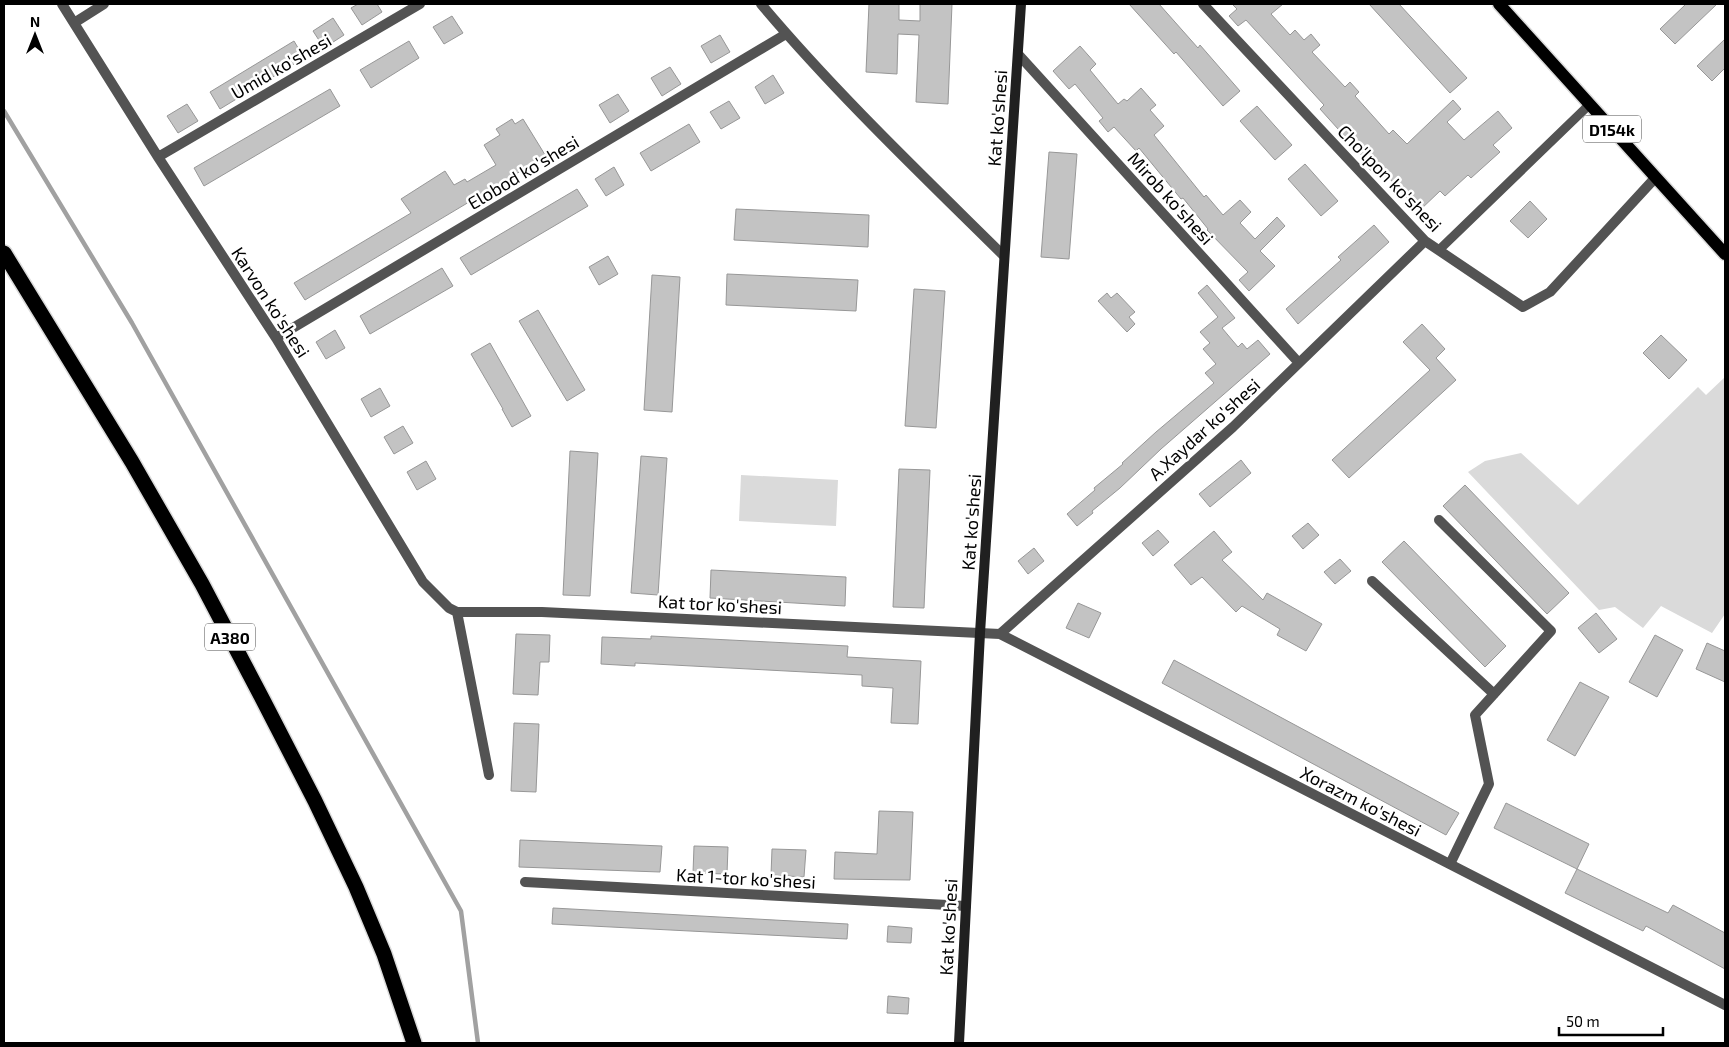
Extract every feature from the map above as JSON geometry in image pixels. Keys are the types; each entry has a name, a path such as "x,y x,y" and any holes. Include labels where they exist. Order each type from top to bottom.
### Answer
{"highway":[{"name":"A380","path":"4,253 132,462 202,584 263,700 315,801 356,887 384,954 414,1043"}],"main road":[{"name":"D154k","path":"1499,4 1725,254"}],"street":[{"name":"Karvon ko'shesi","path":"62,4 158,157 276,338 423,582 449,608 457,612"},
{"path":"74,23 104,4"},
{"name":"Umid ko'shesi","path":"158,157 420,4"},
{"path":"761,4 786,34 907,160 1004,256"},
{"name":"Kat ko'shesi","path":"959,1043 980,633 1021,4"},
{"name":"Cho'lpon ko'shesi","path":"1203,4 1424,241 1523,307 1550,292 1656,177"},
{"name":"Elobod ko'shesi","path":"276,338 786,34"},
{"name":"Mirob ko'shesi","path":"1018,54 1299,363"},
{"name":"A.Xaydar ko'shesi","path":"1000,634 1233,427 1424,241"},
{"path":"1439,520 1551,631 1475,715 1489,784 1450,864"},
{"path":"1372,581 1494,694"},
{"path":"457,612 489,775"},
{"name":"Kat tor ko'shesi","path":"457,612 542,612 980,633"},
{"name":"Xorazm ko'shesi","path":"980,633 1000,634 1725,1005"},
{"name":"Kat 1-tor ko'shesi","path":"525,882 966,906"}],"lane":[{"path":"1439,250 1590,104"}],"shaded area":[{"path":"1725,377 1725,614 1712,633 1661,606 1643,628 1615,607 1599,610 1468,472 1485,461 1521,453 1578,505 1698,387 1706,395"},
{"path":"741,475 838,480 836,526 739,521"}],"building":[{"path":"358,4 377,4 382,12 362,25 351,8"},
{"path":"869,4 899,4 899,20 920,21 920,4 952,4 948,104 916,102 919,35 898,34 897,74 866,72"},
{"path":"1129,4 1159,4 1198,48 1200,45 1240,91 1223,106 1176,52 1174,54"},
{"path":"1232,4 1283,4 1271,14 1290,35 1295,30 1304,40 1311,34 1320,45 1312,52 1345,87 1350,82 1359,92 1355,96 1389,134 1393,130 1407,144 1453,100 1461,109 1447,122 1464,140 1498,111 1512,128 1493,145 1500,152 1471,178 1468,175 1445,196 1440,191 1419,211 1379,167 1373,173 1363,162 1366,160 1320,109 1324,105 1246,20 1238,26 1229,16 1237,9"},
{"path":"1369,4 1399,4 1467,78 1450,93"},
{"path":"1686,4 1717,4 1675,44 1660,29"},
{"path":"452,16 463,33 444,44 433,27"},
{"path":"333,18 344,35 324,48 313,31"},
{"path":"720,35 730,52 711,63 701,46"},
{"path":"1725,39 1725,68 1712,81 1697,66"},
{"path":"294,41 304,58 220,109 210,92"},
{"path":"409,41 419,58 371,88 360,70"},
{"path":"1080,46 1096,64 1090,70 1118,104 1124,99 1127,101 1141,88 1156,105 1150,110 1164,126 1154,135 1204,197 1206,195 1223,215 1240,200 1251,212 1240,223 1255,239 1277,217 1285,226 1260,251 1275,266 1249,291 1239,280 1248,272 1207,230 1183,198 1181,199 1139,148 1136,151 1114,127 1108,132 1099,121 1103,118 1075,84 1069,89 1053,71"},
{"path":"670,67 681,84 662,96 651,78"},
{"path":"773,75 784,93 765,104 755,87"},
{"path":"330,89 340,106 204,186 194,168"},
{"path":"618,94 629,111 610,123 599,105"},
{"path":"729,101 740,118 721,129 710,112"},
{"path":"187,104 198,121 178,133 167,116"},
{"path":"1257,106 1292,145 1275,160 1240,121"},
{"path":"512,119 515,124 523,119 547,158 537,164 539,168 529,173 526,168 305,300 294,283 411,213 401,199 445,171 454,185 465,179 467,182 496,165 484,145 500,135 496,129"},
{"path":"689,124 700,142 651,171 640,153"},
{"path":"1049,152 1077,154 1069,259 1041,257"},
{"path":"1305,164 1338,201 1321,216 1288,179"},
{"path":"614,167 624,185 606,196 595,179"},
{"path":"577,189 588,206 471,275 460,258"},
{"path":"1530,201 1547,219 1528,238 1510,221"},
{"path":"736,209 869,215 868,247 734,240"},
{"path":"1374,225 1389,242 1298,324 1286,309 1341,260 1338,257"},
{"path":"608,256 618,274 599,285 589,267"},
{"path":"442,268 453,286 370,334 360,316"},
{"path":"727,274 858,280 856,311 726,305"},
{"path":"652,275 680,277 672,412 644,410"},
{"path":"1207,285 1235,318 1222,328 1238,347 1242,343 1247,349 1258,340 1270,354 1161,449 1077,526 1067,514 1156,432 1214,383 1205,373 1216,364 1203,349 1210,343 1200,332 1218,317 1198,293"},
{"path":"914,289 945,291 936,428 905,426"},
{"path":"1107,293 1111,298 1117,293 1135,312 1129,317 1135,324 1127,332 1098,301"},
{"path":"538,310 585,390 567,401 519,321"},
{"path":"1422,324 1445,349 1436,358 1456,380 1349,478 1332,460 1430,370 1403,342"},
{"path":"335,330 345,348 326,359 316,342"},
{"path":"1661,335 1687,360 1669,379 1643,353"},
{"path":"490,343 531,416 512,427 471,354"},
{"path":"380,388 390,406 371,417 361,399"},
{"path":"403,426 413,443 394,454 384,437"},
{"path":"570,451 598,453 590,596 563,595"},
{"path":"641,456 667,458 658,595 631,593"},
{"path":"1241,460 1251,473 1210,507 1199,494"},
{"path":"426,461 436,479 417,490 407,472"},
{"path":"899,469 930,470 924,608 893,607"},
{"path":"1465,485 1569,593 1547,614 1443,506"},
{"path":"1308,523 1319,535 1303,549 1292,536"},
{"path":"1158,530 1169,542 1153,556 1142,543"},
{"path":"1214,531 1232,552 1222,560 1263,600 1267,593 1322,624 1306,651 1277,635 1280,629 1242,606 1236,612 1202,577 1191,585 1174,565"},
{"path":"1404,541 1506,646 1485,667 1382,562"},
{"path":"1034,548 1044,561 1028,574 1018,561"},
{"path":"1340,559 1351,571 1335,584 1324,572"},
{"path":"711,570 846,577 845,606 710,598"},
{"path":"1078,603 1101,613 1089,638 1066,628"},
{"path":"1596,613 1617,639 1599,653 1578,628"},
{"path":"516,634 550,635 549,662 540,662 538,695 513,694"},
{"path":"1655,635 1683,650 1657,697 1629,682"},
{"path":"651,636 848,646 847,657 921,661 918,724 891,723 893,688 862,686 862,675 635,663 635,666 601,664 602,637 651,639"},
{"path":"1707,643 1725,651 1725,682 1696,669"},
{"path":"1174,660 1459,813 1446,835 1162,683"},
{"path":"1580,682 1609,697 1575,756 1547,740"},
{"path":"514,723 539,724 536,792 511,791"},
{"path":"1506,803 1589,844 1577,869 1494,828"},
{"path":"879,811 913,812 910,880 834,879 835,852 877,854"},
{"path":"520,840 662,846 660,872 519,867"},
{"path":"694,846 728,847 727,874 693,873"},
{"path":"772,849 806,850 804,877 771,875"},
{"path":"1577,869 1668,913 1673,905 1725,933 1725,969 1646,926 1643,931 1565,893"},
{"path":"553,908 848,924 847,939 552,924"},
{"path":"888,926 912,928 911,943 887,942"},
{"path":"888,996 909,998 908,1014 887,1013"}],"waterway":[{"path":"4,111 132,323 461,911 478,1043"}]}
